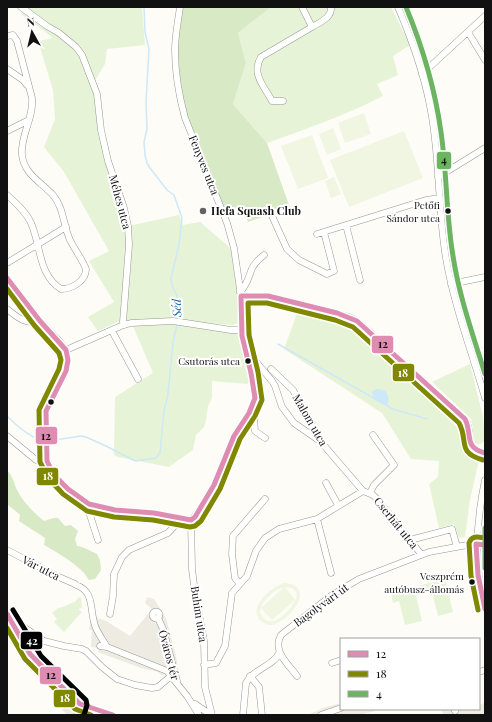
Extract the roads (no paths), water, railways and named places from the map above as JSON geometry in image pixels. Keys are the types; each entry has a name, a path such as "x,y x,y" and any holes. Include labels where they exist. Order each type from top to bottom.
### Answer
{"street":[{"name":"Méhes utca","path":"22,7 76,47 82,55 97,94 101,130 108,161 124,208 128,226 129,246 124,324"},
{"name":"Fenyves utca","path":"180,7 175,50 177,81 181,103 184,118 230,233 234,248 241,294 241,330 255,390 253,406 234,436 214,486 198,512 191,520"},
{"path":"302,7 312,27"},
{"path":"398,7 428,95 433,118 446,257 451,284 485,398"},
{"path":"283,101 272,101 258,77 256,69 258,62 261,57 326,19 332,9"},
{"path":"422,74 485,16"},
{"path":"468,32 485,60"},
{"path":"7,36 13,35 17,41 33,105 22,147 23,162 26,170 55,197 60,206 70,239 86,269 86,275 83,279 66,289 61,290 51,282 44,268 31,224 24,213 7,195"},
{"path":"7,69 23,80 28,88"},
{"path":"7,131 29,120"},
{"path":"438,177 485,148"},
{"path":"272,216 287,249 299,260 327,274 334,271 321,233 426,200 440,198"},
{"path":"346,225 360,280"},
{"path":"7,263 66,227"},
{"path":"264,255 254,266 241,294 277,297 337,313 357,321 465,419 468,424 472,447 476,451 485,453"},
{"path":"451,284 485,277"},
{"path":"7,278 40,321 66,350 68,360 66,371 46,411 47,461 54,475 68,489 89,504 115,510 162,515 181,520 191,520"},
{"path":"7,308 20,320 30,323 40,321"},
{"path":"66,350 112,331 124,324 176,321 231,330 241,330"},
{"path":"112,331 138,379"},
{"path":"246,355 252,357 272,380 282,407 294,423 321,442"},
{"name":"Malom utca","path":"271,369 293,390 321,442 363,491"},
{"path":"253,406 255,431 265,438"},
{"path":"204,665 216,663 225,646 231,596 247,576 256,551 265,538 271,533 279,530 317,519 363,491 370,493 374,484 394,465 373,435"},
{"path":"7,436 36,460 41,462 47,461"},
{"path":"485,480 478,520 476,544 478,575 485,609"},
{"path":"326,483 338,505"},
{"name":"Cserhát utca","path":"370,493 377,498 421,554"},
{"path":"239,585 235,578 232,554 233,536 265,499"},
{"path":"89,504 89,512 98,540"},
{"path":"317,519 331,573"},
{"path":"110,614 114,574 122,557 129,550 168,533 181,520"},
{"name":"Buhim utca","path":"191,520 192,569 197,607 204,640 205,687 210,707 206,714"},
{"path":"410,540 452,529 457,547"},
{"name":"Bagolyvári út","path":"279,652 278,643 281,635 332,595 359,579 421,554 476,544"},
{"name":"Vár utca","path":"7,550 59,578 83,588 90,596 93,617"},
{"path":"7,614 35,660 80,704 113,715"},
{"name":"Óváros tér","path":"93,617 95,627 104,644 162,668 167,671 178,685"},
{"name":"Óváros tér","path":"158,618 163,629 178,685"},
{"path":"13,624 18,624 44,641 82,649 117,679 135,685 152,688 158,686 171,676"},
{"path":"243,715 246,682 250,676 275,659 279,652 297,676"},
{"path":"332,663 340,660"},
{"path":"250,676 258,687 262,715"},
{"path":"178,685 206,714"},
{"path":"77,715 80,704"},
{"path":"321,715 340,708"}],"water":[{"path":"376,389 385,391 388,395 388,404 385,405 374,399 372,392"}],"waterway":[{"name":"Séd","path":"144,7 145,32 149,49 146,102 147,129 144,142 145,155 150,168 167,190 174,195 182,218 179,244 171,279 177,296 178,320"},
{"name":"Séd","path":"49,441 81,436 106,446 136,461 156,458 160,453 173,342 177,324"},
{"path":"278,344 393,409 427,419"},
{"name":"Séd","path":"7,416 29,435 45,441"}],"place":[{"name":"Hefa Squash Club","path":"203,211"},
{"name":"Petőfi Sándor utca","path":"448,211"},
{"name":"Csutorás utca","path":"248,361"},
{"name":"Veszprém autóbusz-állomás","path":"472,582"}]}
